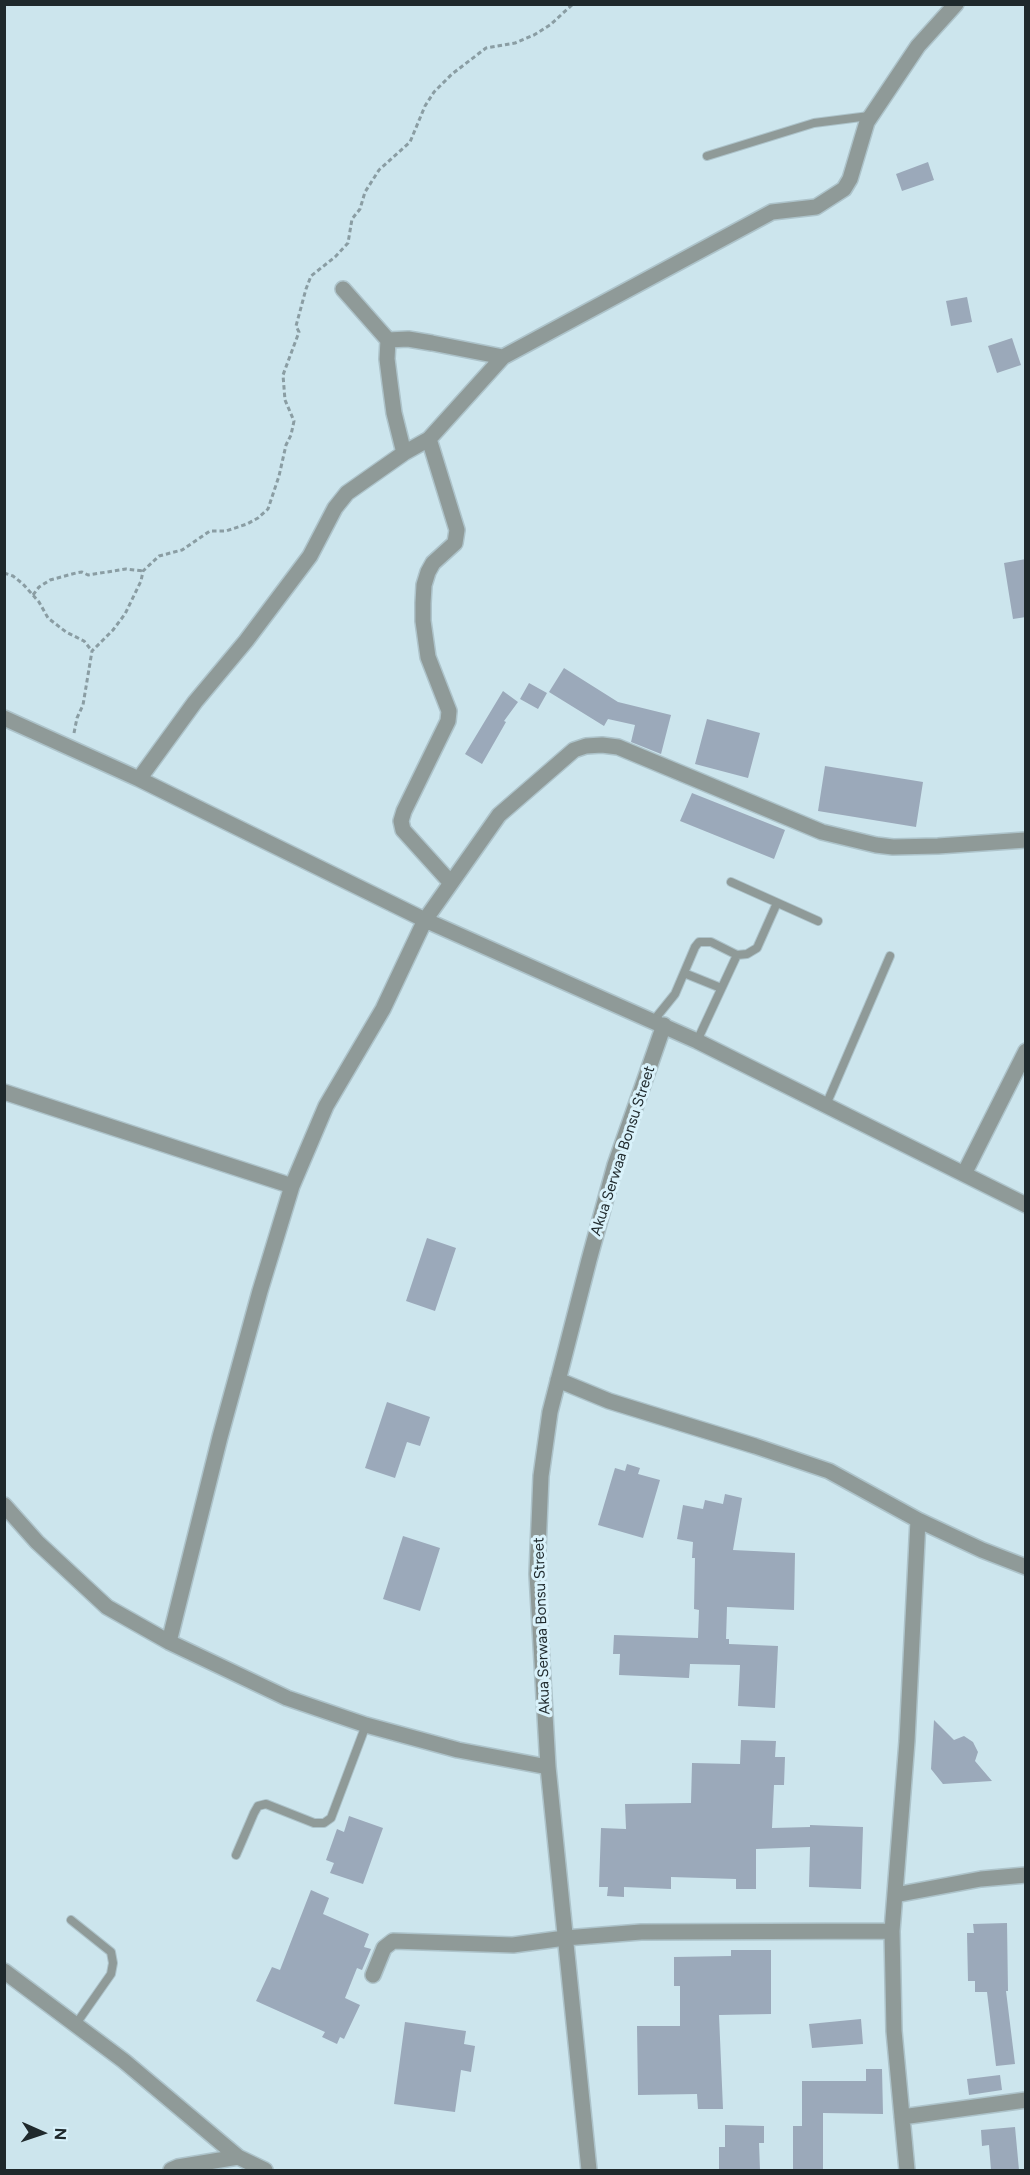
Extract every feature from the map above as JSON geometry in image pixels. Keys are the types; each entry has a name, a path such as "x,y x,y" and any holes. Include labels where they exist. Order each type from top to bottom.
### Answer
{"street":[{"path":"139,779 195,702 246,641 310,556 335,508 347,494 404,453 429,439 503,357 772,212 812,208 844,189 850,179 864,127 871,115 918,46 956,4"},
{"path":"343,289 388,340 387,359 394,413 404,453"},
{"path":"388,340 408,339 503,357"},
{"path":"429,439 457,530 455,543 428,572 424,585 423,603 428,657 449,711 448,721 401,821 403,830 450,882"},
{"path":"4,718 139,779 425,920 697,1041 1026,1205"},
{"path":"169,1642 226,1414 292,1186 326,1106 383,1009 425,920 499,815 574,750 586,746 602,745 618,747 822,832 876,845 927,846 1026,840"},
{"name":"Akua Serwaa Bonsu Street","path":"589,2170 548,1767 537,1574 538,1524 541,1476 550,1412 615,1165 659,1023"},
{"path":"964,1174 1026,1051"},
{"path":"4,1092 292,1186"},
{"path":"558,1380 609,1401 829,1471 918,1520 982,1550 1026,1567"},
{"path":"4,1505 38,1542 107,1606 169,1642 287,1698 366,1725 458,1750 548,1767"},
{"path":"907,2170 894,2031 892,1931 907,1741 918,1520"},
{"path":"895,1895 981,1879 1026,1875"},
{"path":"373,1975 384,1948 393,1941 513,1945 641,1932 892,1931"},
{"path":"4,1971 124,2061 238,2157 265,2170"},
{"path":"902,2117 1026,2100"},
{"path":"171,2170 238,2157"}],"lane":[{"path":"707,156 814,123 871,115"},
{"path":"731,882 818,921"},
{"path":"659,1023 675,994 695,947 703,941 711,942 737,955 747,954 757,948 777,903"},
{"path":"697,1041 737,955"},
{"path":"826,1105 890,956"},
{"path":"684,973 721,988"},
{"path":"236,1855 258,1806 266,1804 314,1823 324,1823 331,1818 366,1725"},
{"path":"71,1920 111,1952 113,1963 111,1974 76,2024"}],"path":[{"path":"65,747 73,734 74,725 83,705 92,651 113,630 124,614 141,581 143,571 159,556 182,550 210,531 226,531 247,524 268,509 294,421 285,400 283,375 299,332 296,326 311,276 348,243 352,219 360,209 365,192 379,170 410,142 421,112 434,92 480,51 523,41 550,25 573,4"},
{"path":"33,595 39,587 50,580 76,573 82,572 88,575 126,569 143,571"},
{"path":"4,573 13,576 33,595 48,618 66,632 84,641 92,651"}],"building":[{"path":"928,162 934,180 902,191 896,174"},
{"path":"967,297 972,322 951,326 946,301"},
{"path":"1012,338 1021,365 997,373 988,346"},
{"path":"1026,559 1026,617 1013,619 1004,563"},
{"path":"564,668 618,702 671,715 661,754 631,742 635,725 608,719 604,726 549,692"},
{"path":"529,683 547,693 538,709 520,699"},
{"path":"503,691 518,702 504,721 506,722 482,764 465,754"},
{"path":"707,719 760,733 748,778 695,764"},
{"path":"825,766 923,782 916,827 818,811"},
{"path":"692,793 785,830 774,859 680,821"},
{"path":"427,1238 456,1248 435,1311 406,1301"},
{"path":"387,1402 430,1417 420,1446 407,1442 395,1478 365,1468"},
{"path":"627,1464 640,1468 638,1474 660,1480 643,1538 598,1525 615,1468 625,1471"},
{"path":"725,1494 742,1498 733,1550 795,1553 794,1610 727,1607 726,1639 729,1639 729,1644 778,1646 775,1708 738,1706 740,1665 690,1664 689,1678 619,1675 620,1654 613,1654 614,1635 698,1638 699,1610 694,1609 693,1542 677,1539 683,1505 703,1509 705,1500 723,1504"},
{"path":"403,1536 440,1548 420,1611 383,1599"},
{"path":"934,1720 954,1740 964,1736 973,1742 978,1752 975,1761 992,1781 943,1784 931,1769"},
{"path":"741,1740 776,1741 775,1757 785,1757 784,1785 774,1785 772,1828 810,1827 810,1825 863,1827 861,1889 809,1887 810,1847 756,1849 756,1889 736,1889 736,1879 671,1877 671,1889 624,1887 624,1897 607,1896 608,1887 599,1887 601,1828 626,1829 625,1804 691,1803 692,1763 740,1764"},
{"path":"349,1816 383,1828 363,1884 330,1873 334,1863 326,1860 337,1829 344,1832"},
{"path":"311,1890 329,1898 323,1914 369,1934 364,1947 371,1949 362,1970 357,1968 345,1998 360,2005 344,2039 340,2037 337,2044 322,2037 325,2032 256,2001 272,1967 280,1970"},
{"path":"1007,1923 1008,1991 1006,1991 1015,2064 996,2066 987,1992 975,1992 975,1981 968,1981 967,1933 974,1933 973,1924"},
{"path":"731,1950 771,1950 771,2014 719,2015 723,2109 698,2109 697,2094 638,2095 637,2026 680,2026 680,1986 674,1986 674,1957 731,1956"},
{"path":"861,2019 863,2044 812,2048 809,2024"},
{"path":"405,2022 466,2031 464,2044 475,2046 471,2072 461,2070 455,2112 394,2104"},
{"path":"866,2069 882,2069 883,2114 823,2113 823,2170 793,2170 793,2126 802,2126 802,2081 866,2081"},
{"path":"1000,2075 1002,2090 969,2095 967,2079"},
{"path":"725,2125 764,2126 764,2143 759,2143 760,2170 719,2170 719,2147 725,2147"},
{"path":"1015,2127 1019,2170 991,2170 989,2145 982,2146 981,2130"}]}
